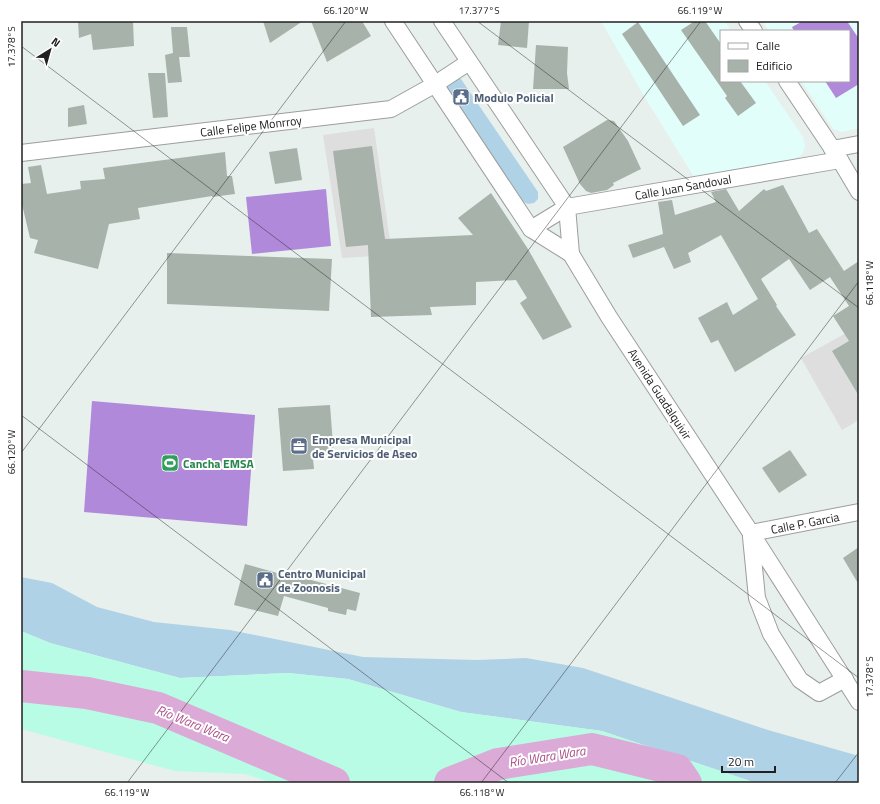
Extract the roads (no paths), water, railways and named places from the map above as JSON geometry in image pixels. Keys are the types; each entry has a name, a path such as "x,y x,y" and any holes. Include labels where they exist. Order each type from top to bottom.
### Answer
{"street":[{"name":"Avenida Guadalquivir","path":"393,21 531,230 571,254"},
{"path":"442,21 568,207"},
{"path":"747,21 753,30"},
{"name":"Calle Felipe Monrroy","path":"21,153 391,109 469,62"},
{"path":"788,82 859,192"},
{"name":"Calle Juan Sandoval","path":"531,230 568,207 836,155 859,144"},
{"name":"Avenida Guadalquivir","path":"568,207 571,254 609,317 751,533 859,702"},
{"name":"Calle P. Garcia","path":"751,533 859,512"},
{"name":"Avenida Guadalquivir","path":"751,533 757,598 771,634 800,680 819,693 845,679"}],"waterway":[{"name":"Río Wara Wara","path":"21,686 87,693 158,708 334,783"},
{"name":"Río Wara Wara","path":"450,783 498,764 592,749 677,770 686,783"}],"place":[{"name":"Modulo Policial","path":"461,97"},
{"name":"Empresa Municipal de Servicios de Aseo","path":"299,446"},
{"name":"Cancha EMSA","path":"170,463"},
{"name":"Centro Municipal de Zoonosis","path":"265,580"}]}
